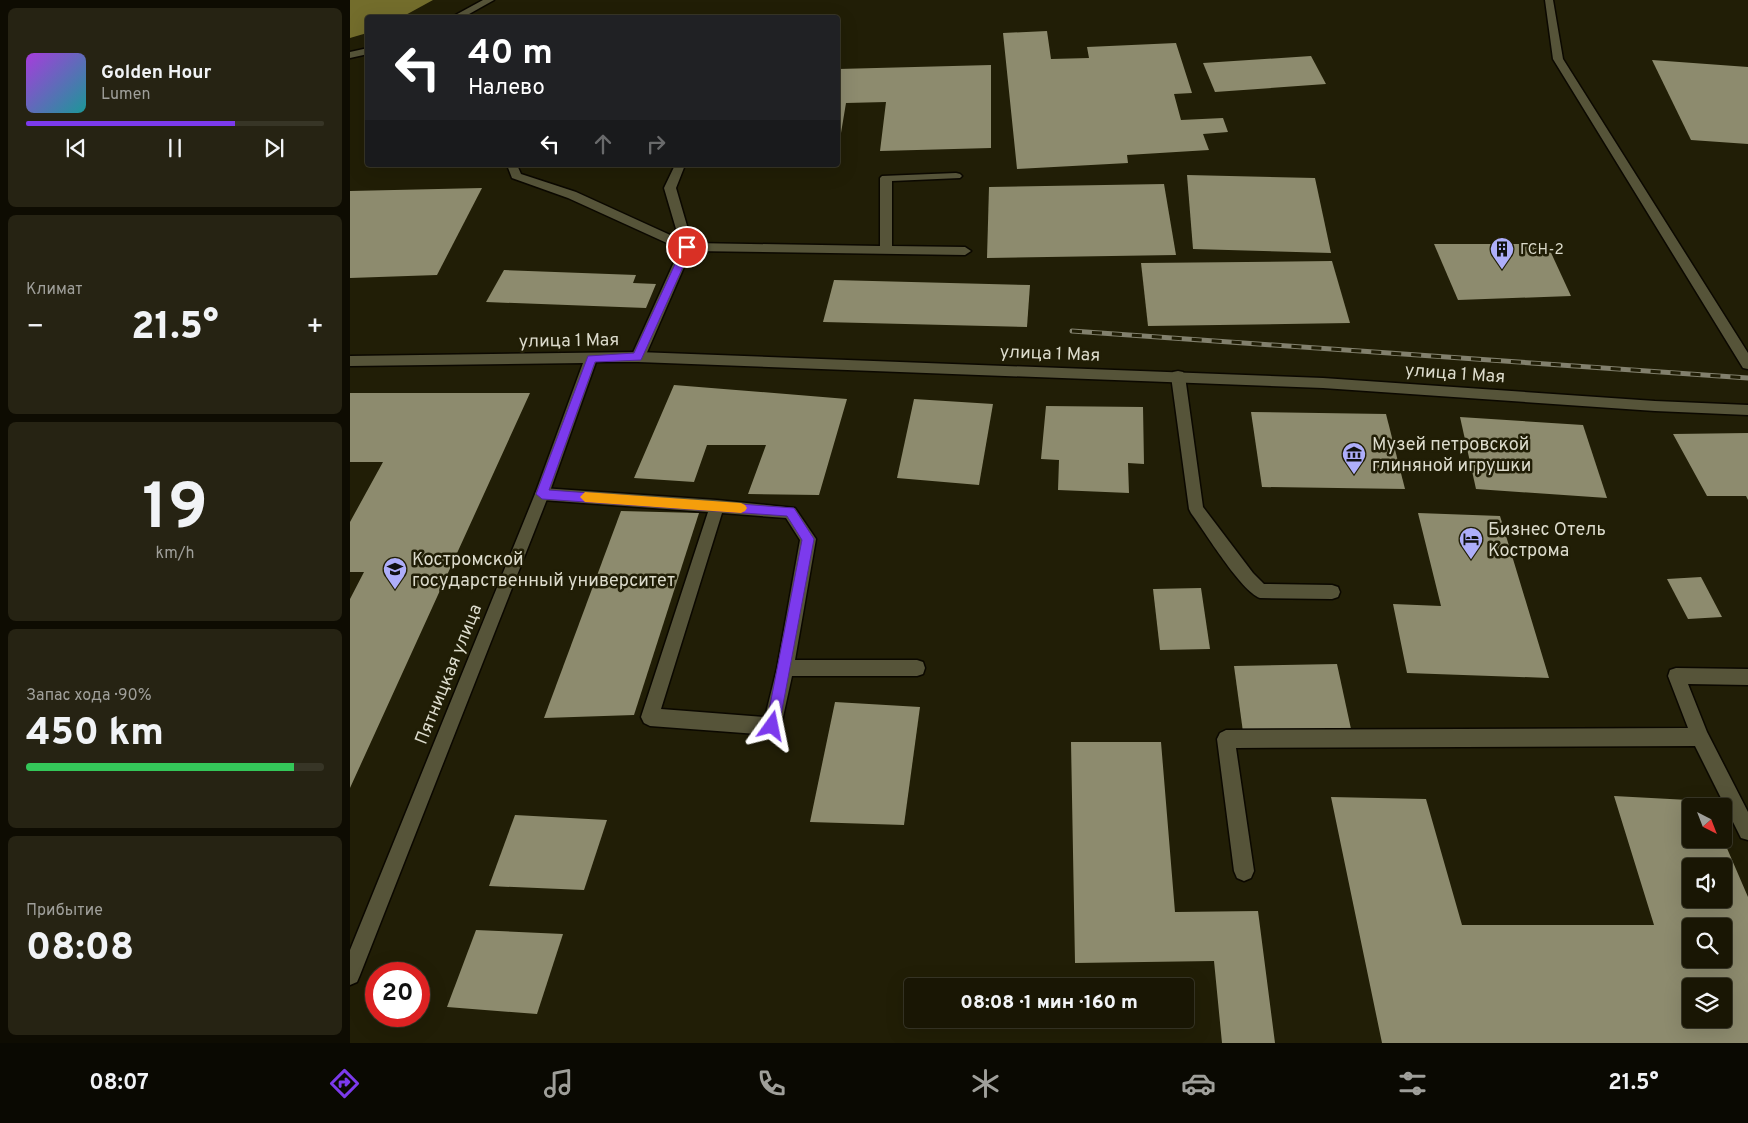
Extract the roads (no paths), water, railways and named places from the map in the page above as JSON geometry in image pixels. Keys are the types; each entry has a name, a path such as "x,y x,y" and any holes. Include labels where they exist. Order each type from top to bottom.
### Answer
{"street":[{"path":"460,15 490,0"},
{"path":"1549,0 1558,59 1748,364"},
{"path":"350,55 365,52"},
{"path":"513,167 516,176 572,195 687,247 965,251"},
{"path":"638,357 687,247 670,188 679,167"},
{"path":"886,250 886,178 956,176"},
{"name":"улица 1 Мая","path":"350,361 638,357 1178,376 1324,383 1645,405 1748,410"},
{"name":"Пятницкая улица","path":"350,974 542,494 591,359"},
{"path":"1178,376 1196,509 1247,578 1260,591 1332,592"},
{"path":"542,494 717,506 790,512 808,539 785,668 772,726 650,717 717,506"},
{"path":"785,668 916,668"},
{"path":"1748,677 1676,676 1700,737 1748,830"},
{"path":"1244,871 1226,739 1700,737"}],"railway":[{"path":"1072,331 1748,378"}],"place":[{"name":"ГСН-2","path":"1502,270"},
{"name":"Музей петровской глиняной игрушки","path":"1354,475"},
{"name":"Бизнес Отель Кострома","path":"1471,560"},
{"name":"Костромской государственный университет","path":"395,590"}]}
